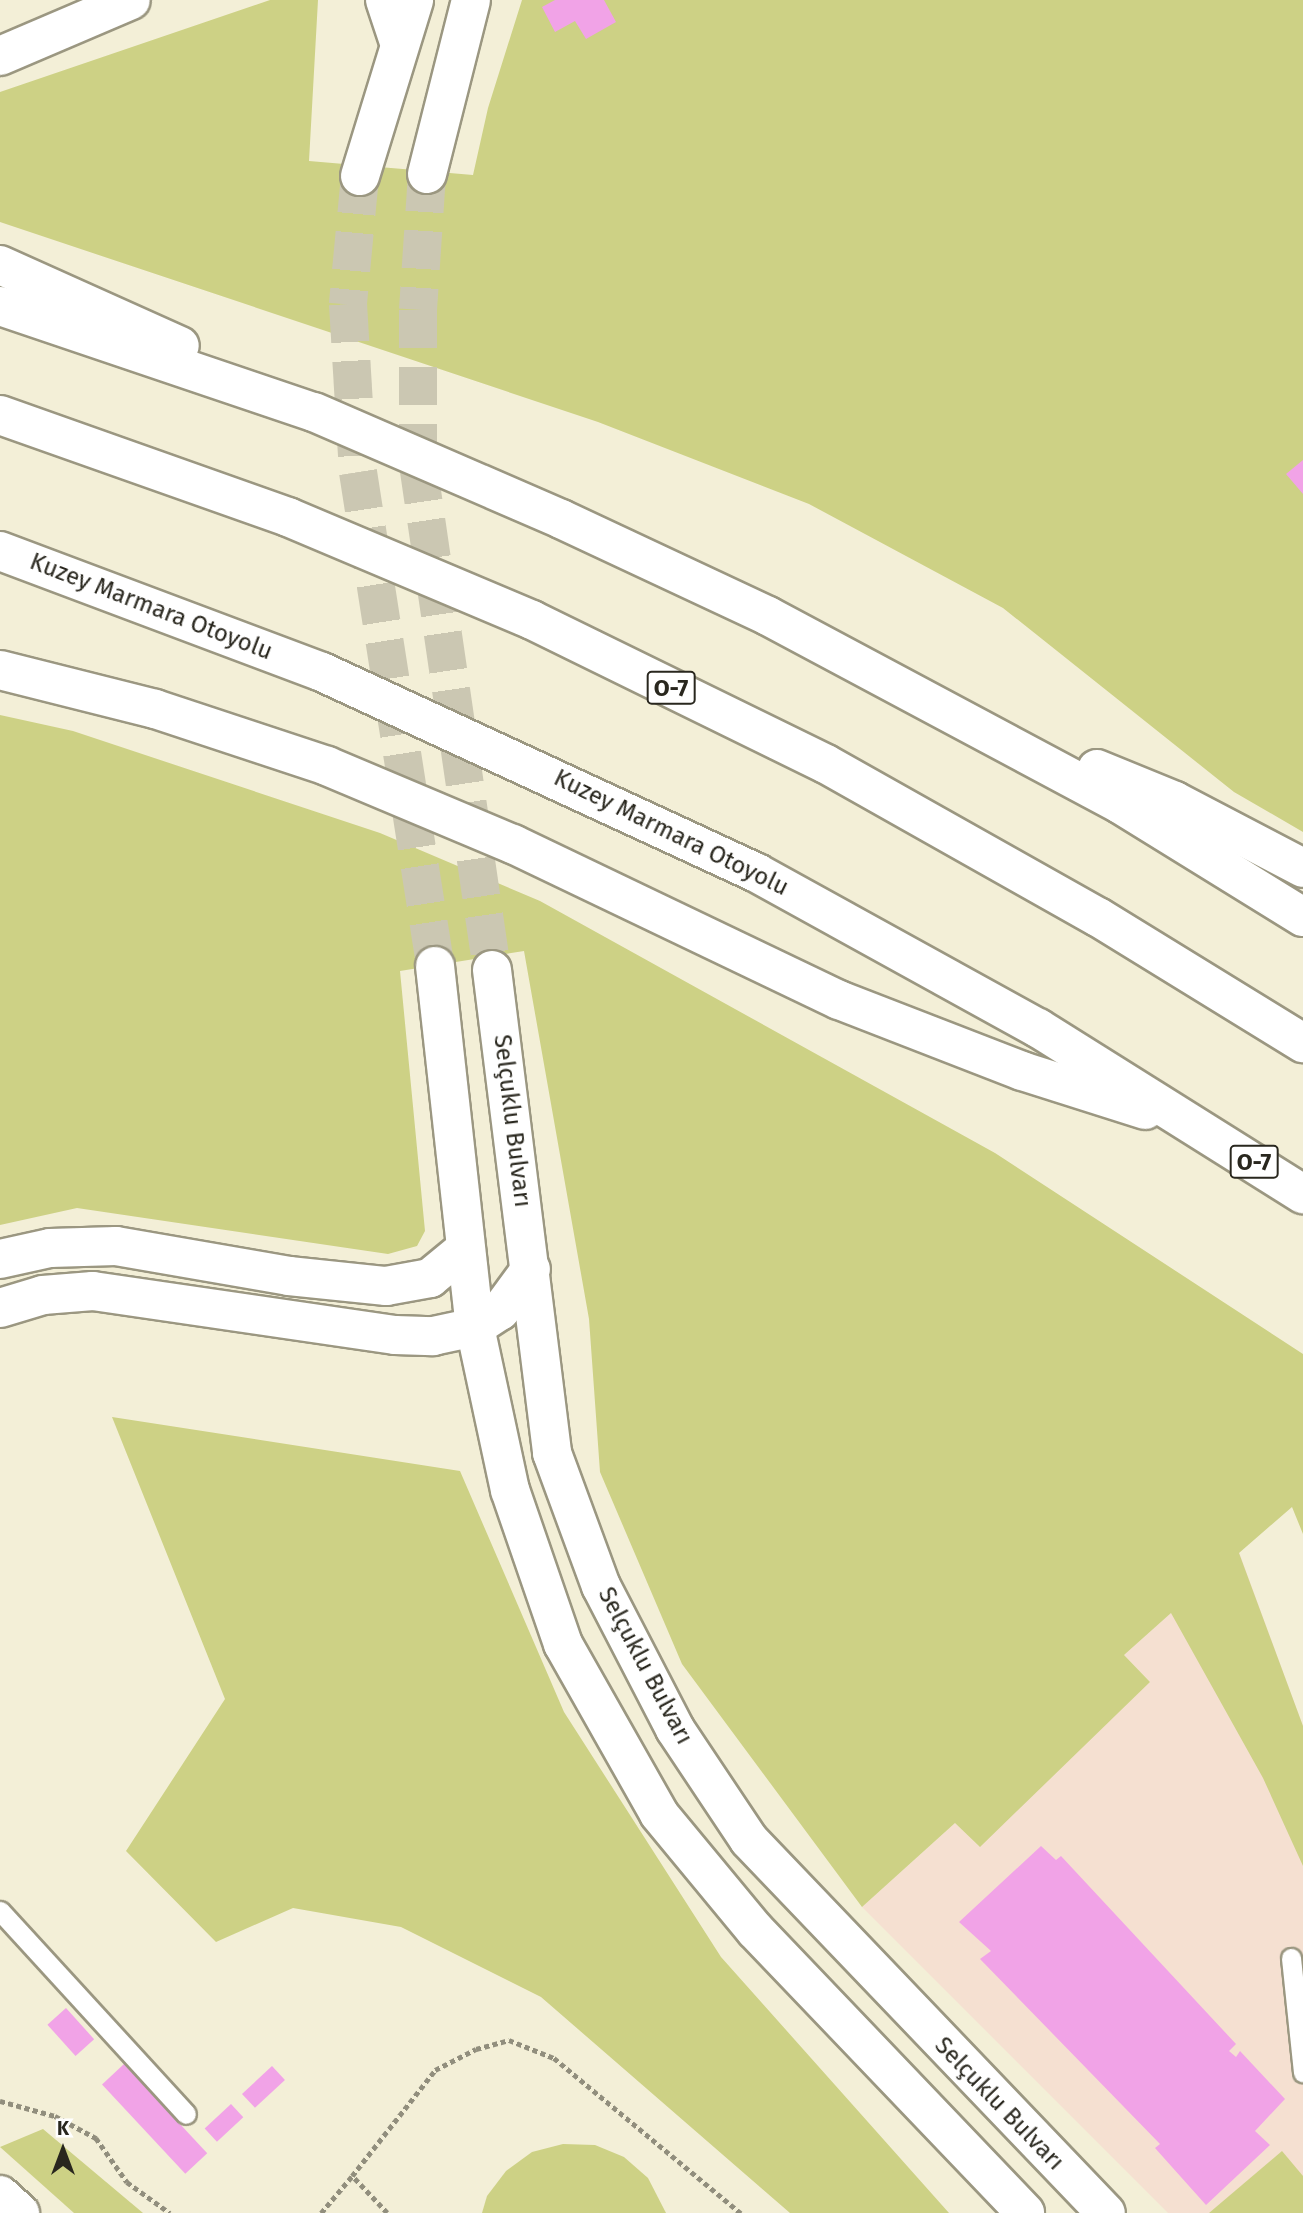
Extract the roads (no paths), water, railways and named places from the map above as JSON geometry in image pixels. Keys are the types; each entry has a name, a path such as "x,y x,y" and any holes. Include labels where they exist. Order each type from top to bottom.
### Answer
{"main road":[{"path":"0,56 131,0"},
{"path":"385,0 398,39"},
{"path":"360,176 398,39 414,0"},
{"path":"426,174 471,0"},
{"path":"0,265 107,310 313,412 561,519 743,604 939,705 1119,804 1303,917"},
{"path":"0,306 313,412"},
{"name":"O-7","path":"0,415 288,517 532,620 826,764 1098,917 1303,1043"},
{"name":"Kuzey Marmara Otoyolu","path":"0,551 322,672 625,808 757,873 1038,1028 1205,1129 1303,1194"},
{"path":"0,670 155,709 327,766 513,844 839,1000 1022,1071 1205,1129"},
{"path":"939,705 1175,801 1303,869"},
{"path":"435,966 475,1327 510,1490 563,1644 659,1814 755,1930 1025,2213"},
{"name":"Selçuklu Bulvarı","path":"492,970 552,1453 601,1586 675,1729 749,1840 1106,2213"},
{"path":"0,1259 50,1248 116,1246 289,1276 386,1286 429,1278 465,1249"},
{"path":"0,1308 43,1295 93,1291 395,1335 433,1336 475,1327 500,1311 531,1269"},
{"path":"0,2195 20,2213"}],"lane":[{"path":"0,1911 186,2114"},
{"path":"1291,1958 1303,2072"}],"tunnel":[{"path":"427,174 418,310 418,464 492,970"},
{"path":"360,176 348,304 358,472 435,966"}]}
